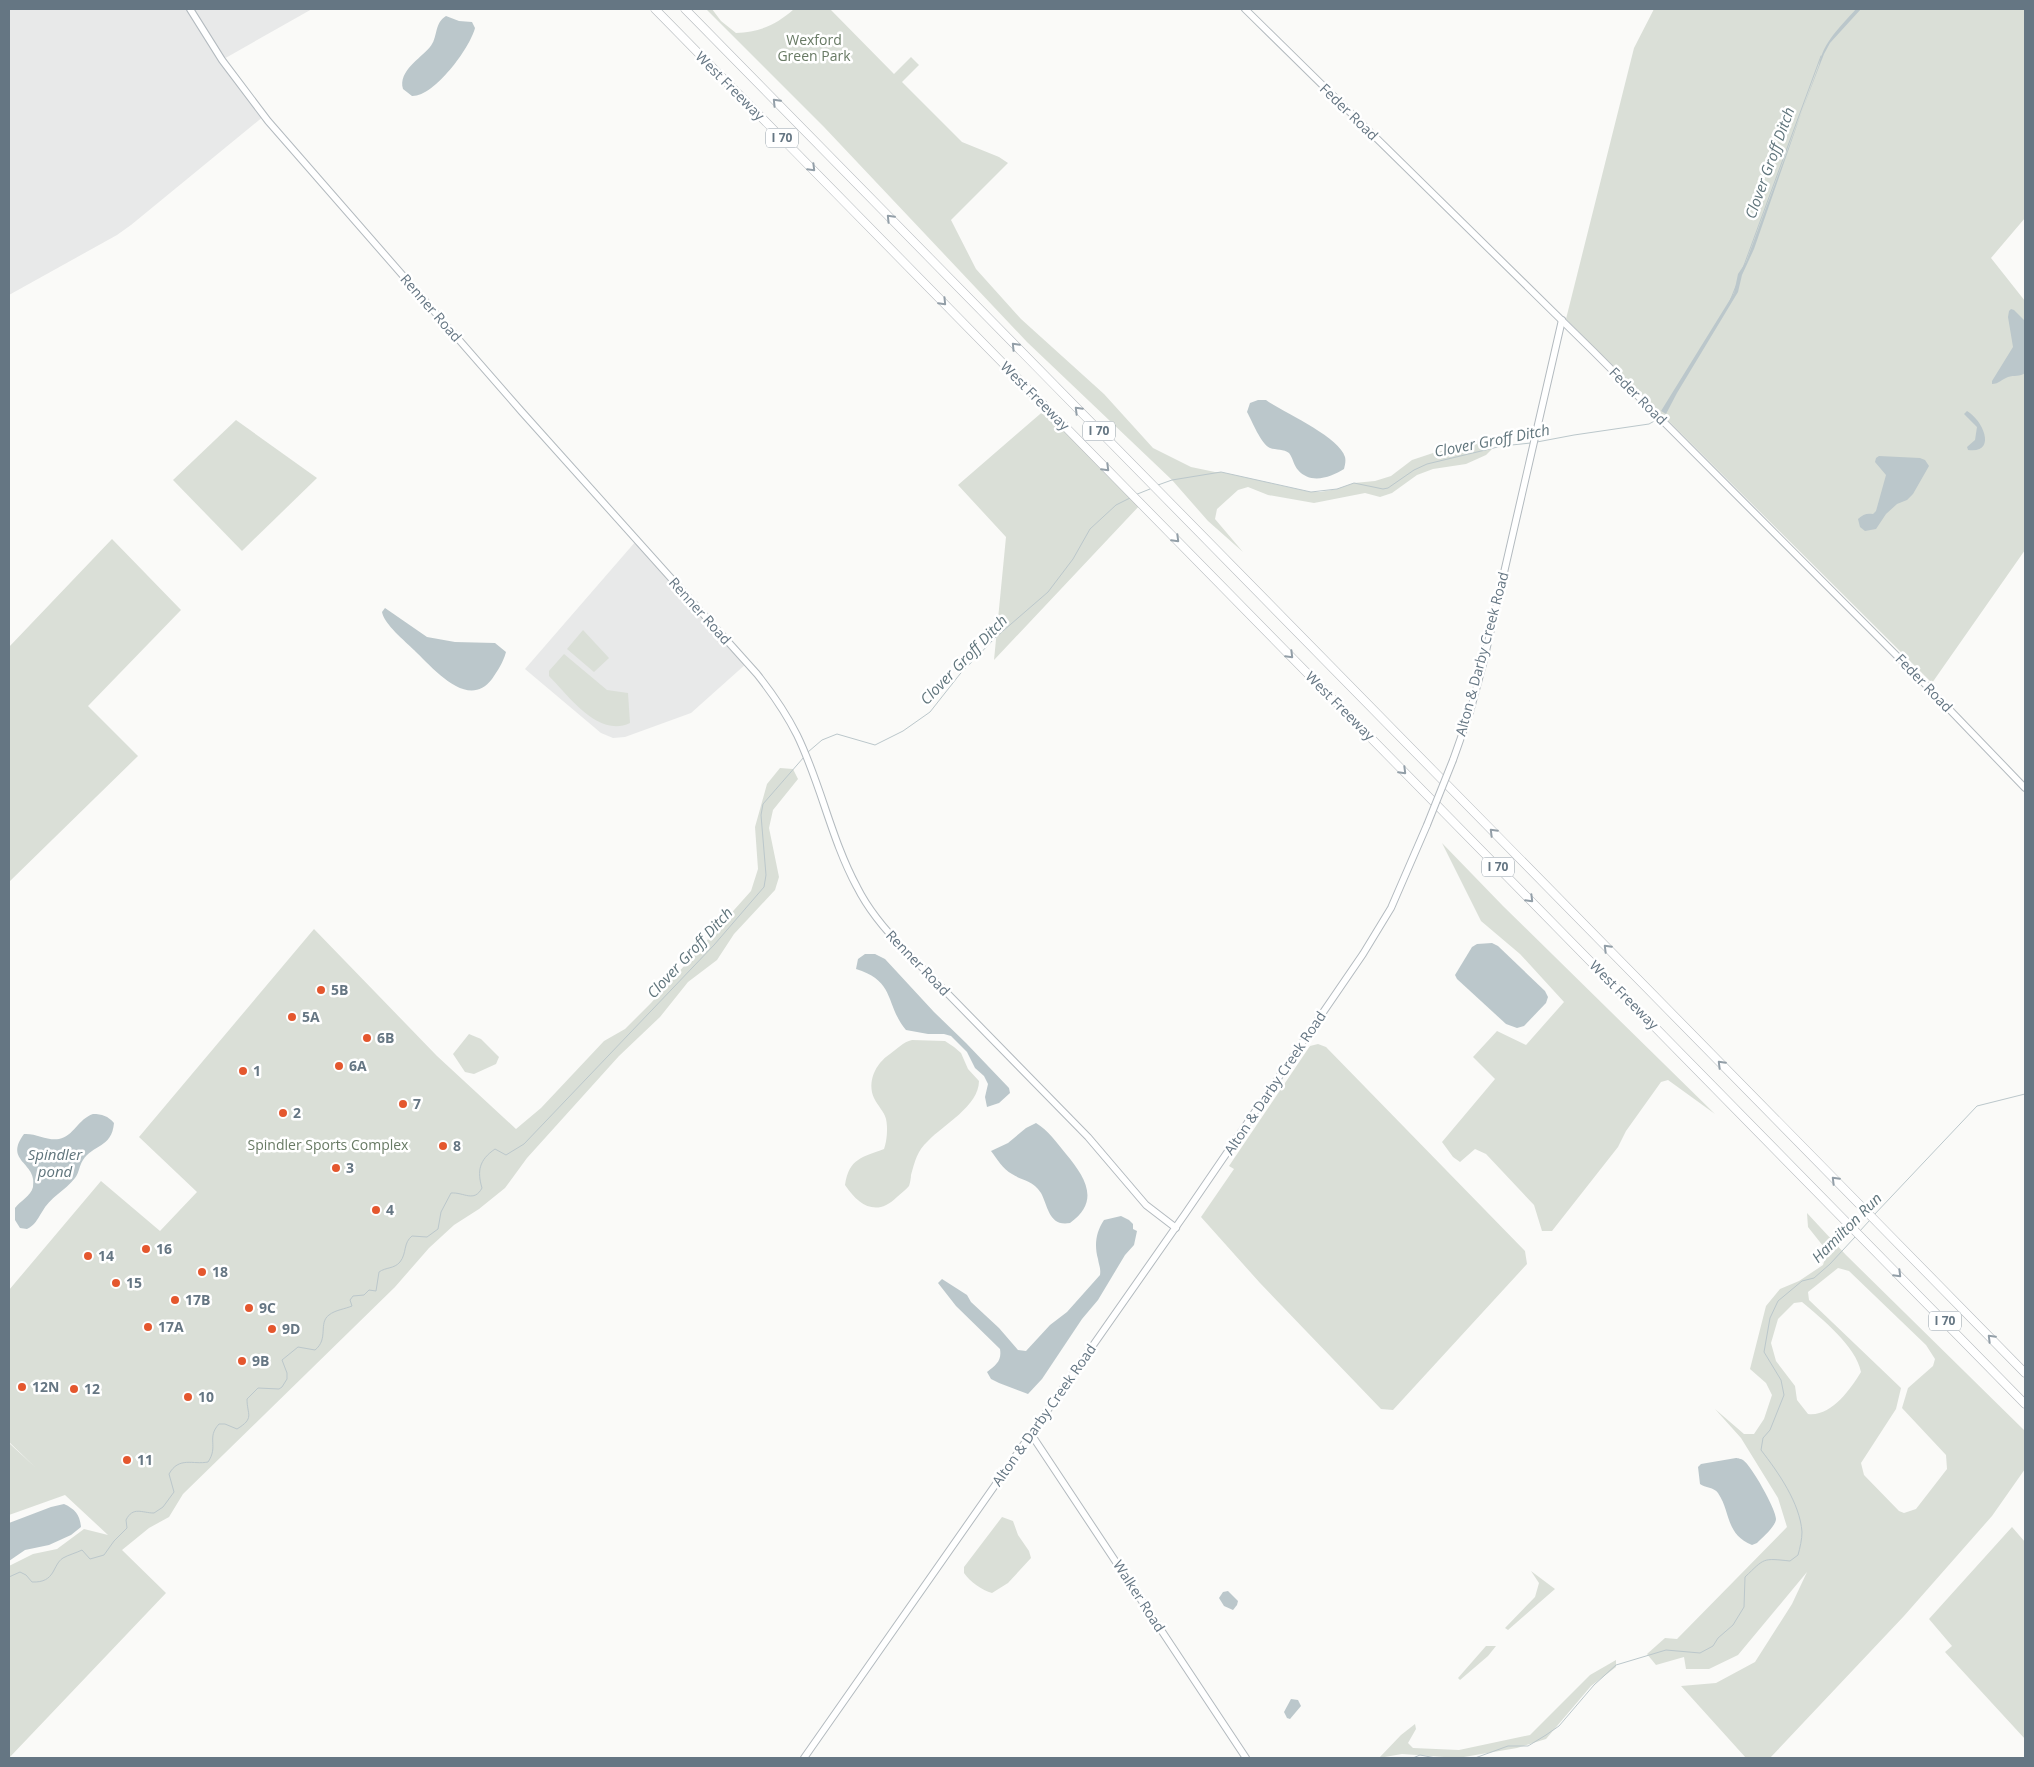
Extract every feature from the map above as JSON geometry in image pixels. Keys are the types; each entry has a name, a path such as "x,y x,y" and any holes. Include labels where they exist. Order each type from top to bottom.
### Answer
{"highway":[{"name":"West Freeway","path":"655,9 2025,1404"},
{"name":"West Freeway","path":"684,9 2025,1373"}],"main road":[{"name":"Renner Road","path":"190,9 222,60 268,121 522,412 757,674 776,699 796,734 849,872 868,907 886,930 1088,1137 1146,1205 1176,1228"},
{"name":"Feder Road","path":"1246,9 1562,320 1916,674 2025,788"},
{"name":"Alton & Darby Creek Road","path":"804,1758 1176,1228 1373,939 1404,880 1453,760 1470,712 1483,664 1562,320"},
{"name":"Walker Road","path":"1031,1434 1246,1758"}],"shaded area":[{"path":"9,9 312,9 222,60 264,116 117,235 9,295"},
{"path":"636,541 747,663 691,713 625,737 613,738 601,733 525,669"}],"green space":[{"name":"Wexford Green Park","path":"706,9 712,9 721,21 736,33 767,27 794,9 830,9 894,74 911,57 919,65 902,82 962,142 999,157 1008,163 951,220 976,269 1021,319 1104,394 1153,448 1191,467 1311,492 1320,492 1391,476 1412,460 1436,452 1461,447 1479,440 1493,448 1486,455 1466,464 1433,469 1417,475 1392,493 1380,497 1365,493 1314,503 1268,495 1248,487 1238,490 1217,509 1215,519 1243,552 1208,521 1172,480 1027,342 824,127"},
{"path":"1654,9 2025,9 2025,218 1991,258 2025,301 2025,550 1932,683 1566,319 1634,48"},
{"path":"1047,408 1141,504 994,660 1006,537 958,485"},
{"path":"236,420 317,478 242,551 173,480"},
{"path":"112,539 181,610 88,706 138,756 9,882 9,647"},
{"path":"583,630 609,658 594,672 567,649"},
{"path":"564,654 607,690 628,693 630,723 618,726 607,725 585,713 575,704 549,676 549,671"},
{"name":"Spindler Sports Complex","path":"780,768 793,769 798,779 773,810 769,828 779,877 775,890 734,934 717,960 688,982 660,1017 619,1056 527,1158 505,1188 479,1209 454,1225 429,1248 395,1287 183,1494 169,1517 149,1528 122,1550 166,1593 9,1758 9,1566 33,1554 57,1549 84,1529 108,1535 65,1495 9,1515 9,1443 35,1467 9,1442 9,1290 101,1181 160,1231 197,1192 139,1137 314,929 437,1056 516,1129 541,1108 604,1041 625,1029 651,1003 751,891 758,869 755,827 767,784"},
{"path":"1442,843 1503,906 1715,1114 1668,1080 1661,1082 1626,1131 1618,1147 1552,1231 1542,1231 1534,1205 1486,1154 1475,1149 1460,1162 1453,1157 1442,1142 1495,1079 1473,1057 1497,1031 1526,1045 1564,1002 1520,954 1481,921"},
{"path":"469,1034 481,1039 499,1057 496,1064 474,1074 465,1072 453,1054"},
{"path":"912,1040 945,1041 961,1053 968,1069 979,1081 973,1099 967,1107 934,1135 921,1149 915,1161 908,1187 890,1203 875,1208 856,1199 845,1185 850,1169 854,1164 863,1157 884,1149 886,1142 886,1119 874,1098 871,1086 876,1068 903,1044"},
{"path":"1318,1044 1326,1047 1525,1251 1527,1264 1393,1410 1381,1409 1260,1283 1201,1217 1234,1169 1229,1166 1310,1046"},
{"path":"1807,1213 1846,1255 2025,1431 2025,1469 1992,1516 1904,1616 1770,1758 1746,1758 1681,1686 1716,1683 1755,1662 1792,1604 1807,1572 1738,1655 1709,1669 1686,1669 1684,1657 1656,1665 1647,1654 1665,1638 1677,1639 1787,1527 1778,1498 1741,1438 1715,1409 1744,1434 1754,1434 1764,1419 1772,1395 1766,1383 1750,1369 1766,1306 1780,1289 1799,1281 1823,1265 1827,1251 1808,1227","holes":["1838,1268 1849,1271 1926,1345 1935,1359 1933,1366 1908,1388 1902,1408 1946,1455 1947,1469 1916,1509 1904,1513 1899,1511 1864,1475 1861,1463 1896,1409 1901,1388 1809,1300 1808,1292","1802,1302 1845,1343 1858,1362 1861,1372 1839,1401 1832,1407 1816,1414 1808,1414 1797,1400 1795,1386 1776,1361 1771,1343 1778,1319 1794,1303"]},
{"path":"1002,1517 1013,1521 1018,1535 1029,1551 1031,1558 1008,1583 992,1593 980,1588 970,1580 964,1573 964,1567"},
{"path":"2012,1527 2025,1542 2025,1739 1945,1652 1952,1646 1929,1619"},
{"path":"1531,1571 1555,1589 1508,1630 1505,1628 1535,1597 1539,1583"},
{"path":"1486,1646 1496,1646 1488,1656 1460,1680 1458,1678"},
{"path":"1616,1660 1616,1667 1591,1686 1546,1739 1517,1748 1458,1758 1402,1754 1379,1758 1401,1735 1415,1724 1416,1729 1408,1743 1413,1748 1459,1750 1530,1735 1590,1675"}],"water":[{"path":"1856,9 1861,9 1830,43 1824,54 1754,249 1742,275 1738,292 1666,414 1661,411 1734,293 1738,274 1746,262 1824,49 1833,35"},
{"path":"446,16 459,21 472,22 475,28 472,37 459,59 440,80 430,89 412,96 403,89 404,77 411,66 430,47 442,19"},
{"path":"2011,309 2025,321 2025,373 2008,377 1992,384 2013,347 2008,317"},
{"path":"1266,400 1333,441 1341,449 1345,457 1344,469 1333,475 1321,478 1303,475 1289,453 1270,448 1260,437 1247,412 1250,403"},
{"path":"1967,411 1978,422 1985,436 1985,442 1977,450 1968,450 1967,447 1975,440 1977,427 1964,414"},
{"path":"1879,456 1920,458 1925,460 1929,466 1913,494 1886,514 1876,529 1865,531 1860,527 1858,519 1865,514 1873,514 1876,511 1886,475 1875,462"},
{"path":"385,608 427,637 455,642 495,643 506,652 503,660 492,679 483,688 462,689 441,676 395,632 384,617 382,612"},
{"path":"1492,943 1498,946 1545,991 1548,997 1546,1003 1524,1026 1517,1028 1506,1024 1455,975 1472,947 1477,944"},
{"path":"865,954 875,954 885,959 1009,1088 1010,1093 999,1103 987,1107 985,1097 988,1084 984,1076 975,1068 967,1052 951,1036 906,1030 899,1021 884,987 869,974 856,969 858,959"},
{"name":"Spindler pond","path":"93,1114 105,1116 114,1123 110,1137 87,1155 75,1178 49,1202 34,1224 27,1229 20,1228 15,1220 15,1208 30,1193 33,1187 31,1172 17,1151 24,1134 59,1139 69,1135 83,1120"},
{"path":"1036,1123 1056,1141 1084,1180 1087,1189 1085,1206 1080,1215 1070,1223 1058,1222 1053,1219 1038,1188 1009,1172 1000,1164 991,1151 1008,1143 1026,1128"},
{"path":"1121,1216 1129,1220 1133,1224 1133,1229 1137,1231 1134,1245 1125,1255 1098,1300 1082,1319 1042,1379 1028,1394 991,1379 987,1372 999,1360 1000,1349 956,1306 938,1283 942,1279 967,1295 971,1302 999,1328 1018,1350 1026,1351 1050,1325 1067,1312 1100,1275 1096,1249 1099,1229 1104,1220"},
{"path":"1736,1458 1743,1460 1752,1470 1768,1497 1776,1519 1768,1532 1757,1543 1752,1545 1737,1535 1733,1529 1718,1493 1700,1484 1698,1467 1701,1464"},
{"path":"64,1504 76,1513 81,1527 71,1535 49,1545 25,1550 9,1561 9,1523"},
{"path":"1228,1591 1238,1601 1233,1610 1224,1606 1219,1598 1223,1592"},
{"path":"1291,1699 1298,1700 1301,1706 1290,1719 1287,1718 1284,1712"}],"waterway":[{"name":"Clover Groff Ditch","path":"1743,268 1821,56"},
{"name":"Clover Groff Ditch","path":"1730,301 1736,286"},
{"name":"Clover Groff Ditch","path":"1537,442 1649,424 1658,419"},
{"name":"Clover Groff Ditch","path":"1158,485 1172,480 1221,472 1311,492 1337,489 1354,483 1383,489 1388,488 1414,470 1427,464 1502,446 1531,443"},
{"name":"Clover Groff Ditch","path":"1135,495 1150,489"},
{"name":"Clover Groff Ditch","path":"808,752 822,740 837,734 875,745 903,731 930,712 960,674 996,637 1048,592 1073,559 1090,529 1116,505 1130,498"},
{"name":"Clover Groff Ditch","path":"9,1577 20,1572 26,1575 32,1582 40,1582 49,1577 59,1561 67,1556 82,1550 90,1559 104,1555 127,1528 126,1520 132,1513 138,1511 154,1513 163,1507 174,1492 169,1474 173,1468 187,1462 208,1462 213,1451 213,1434 219,1424 225,1424 237,1429 248,1419 247,1399 258,1388 279,1389 282,1387 287,1379 287,1373 282,1360 298,1347 315,1350 322,1341 324,1322 329,1315 352,1306 350,1300 353,1296 364,1295 369,1290 376,1291 379,1272 400,1262 409,1239 412,1236 427,1237 438,1229 441,1212 451,1193 472,1196 479,1192 482,1188 480,1171 486,1157 495,1149 506,1155 524,1144 714,945 764,887 766,875 761,815 763,804 804,757"},
{"name":"Hamilton Run","path":"1874,1215 1977,1106 2025,1094"},
{"name":"Hamilton Run","path":"1859,1232 1870,1220"},
{"name":"Hamilton Run","path":"1475,1758 1508,1746 1528,1746 1546,1735 1559,1726 1594,1685 1616,1665 1666,1650 1700,1653 1713,1646 1718,1638 1733,1625 1744,1607 1745,1577 1764,1561 1790,1561 1798,1555 1802,1532 1797,1510 1787,1488 1761,1450 1763,1438 1770,1430 1784,1395 1781,1380 1764,1352 1770,1318 1778,1301 1802,1281 1814,1278 1855,1237"},
{"name":"Hamilton Run","path":"1413,1758 1420,1755 1436,1758"}],"place":[{"name":"5B","path":"321,990"},
{"name":"5A","path":"292,1017"},
{"name":"6B","path":"367,1038"},
{"name":"6A","path":"339,1066"},
{"name":"1","path":"243,1071"},
{"name":"7","path":"403,1104"},
{"name":"2","path":"283,1113"},
{"name":"8","path":"443,1146"},
{"name":"3","path":"336,1168"},
{"name":"4","path":"376,1210"},
{"name":"16","path":"146,1249"},
{"name":"14","path":"88,1256"},
{"name":"18","path":"202,1272"},
{"name":"15","path":"116,1283"},
{"name":"17B","path":"175,1300"},
{"name":"9C","path":"249,1308"},
{"name":"17A","path":"148,1327"},
{"name":"9D","path":"272,1329"},
{"name":"9B","path":"242,1361"},
{"name":"12N","path":"22,1387"},
{"name":"12","path":"74,1389"},
{"name":"10","path":"188,1397"},
{"name":"11","path":"127,1460"}]}
